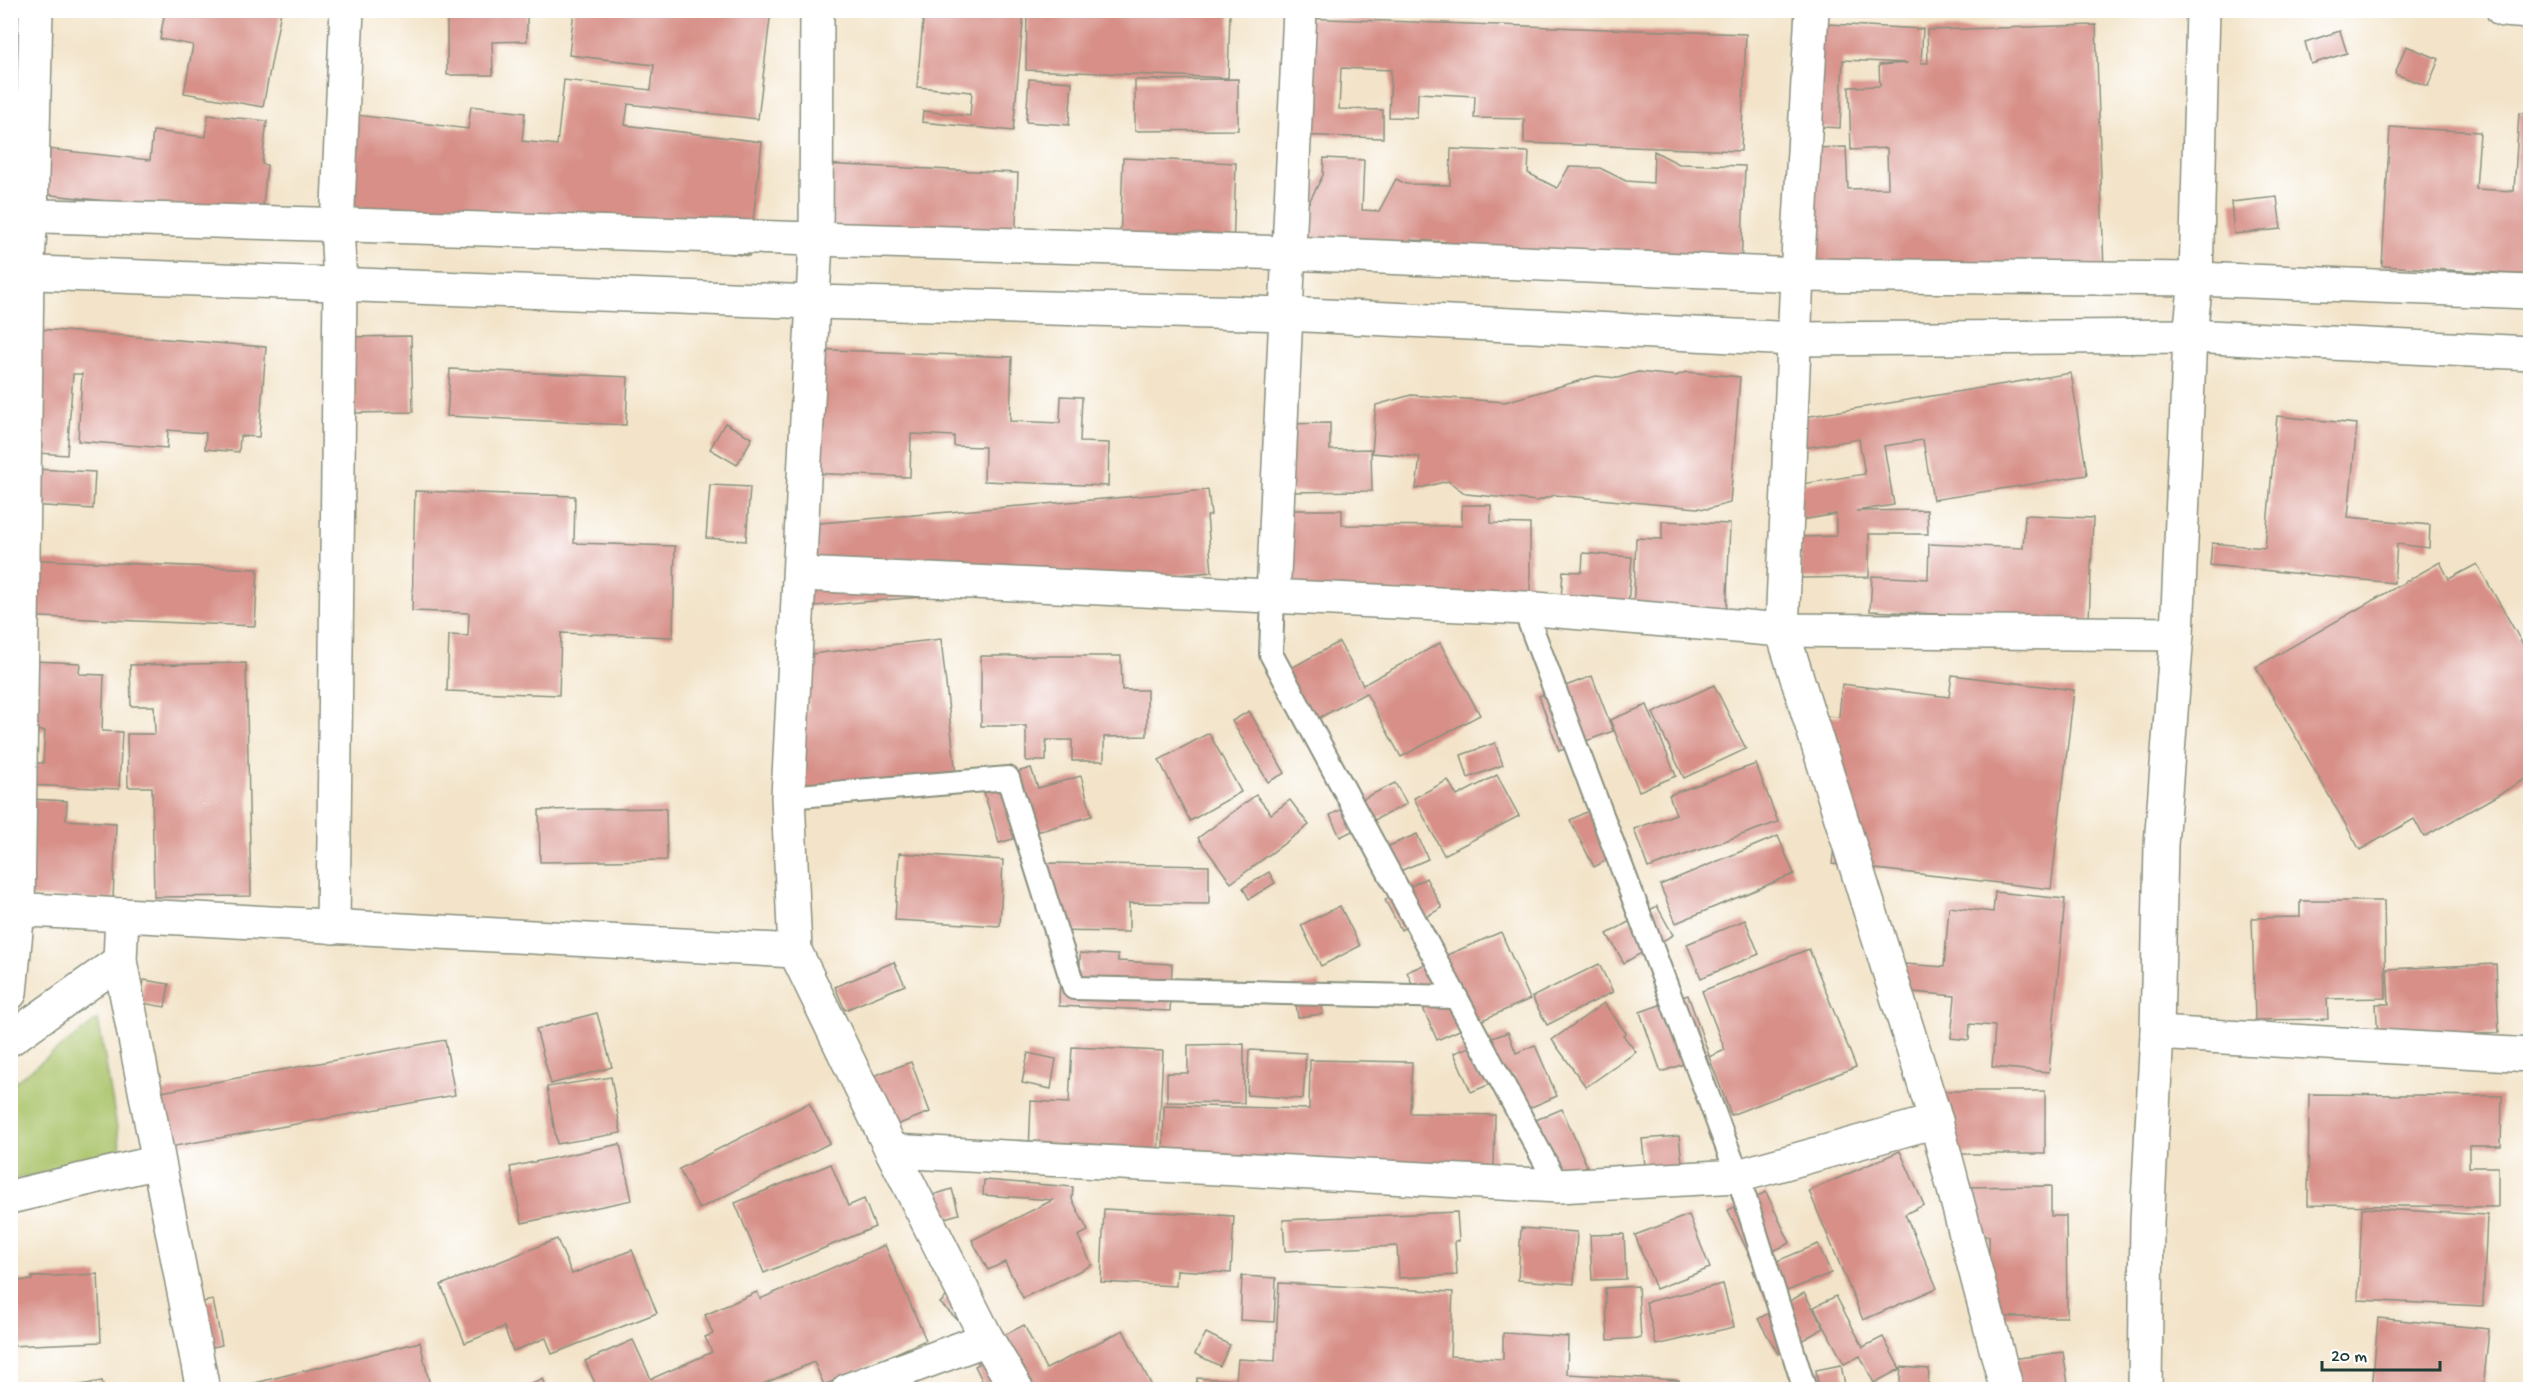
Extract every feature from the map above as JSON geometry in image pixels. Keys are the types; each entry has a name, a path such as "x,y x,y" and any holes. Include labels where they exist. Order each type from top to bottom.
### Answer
{"street":[{"path":"10,993 14,910 19,272 36,10"},
{"path":"333,927 340,285 337,226 347,10"},
{"path":"817,10 814,302 788,797 795,951 987,1339 1017,1389"},
{"path":"1272,596 1300,10"},
{"path":"1812,10 1797,275 1782,630 1936,1121 2007,1389"},
{"path":"2145,1389 2147,1221 2157,1032 2161,846 2177,634 2190,336 2196,279 2203,10"},
{"path":"2503,10 2530,12"},
{"path":"21,216 1289,253 1797,275 2196,279 2530,292"},
{"path":"19,272 814,302 1286,314 1795,339 2190,336 2530,353"},
{"path":"800,574 1524,608 1782,630 2177,634"},
{"path":"14,910 795,951"},
{"path":"122,915 120,961 202,1389"},
{"path":"10,1039 120,961"},
{"path":"2157,1032 2530,1055"},
{"path":"892,1151 1558,1186 1738,1176 1936,1121"},
{"path":"10,1197 158,1162"},
{"path":"848,1389 987,1339"}],"lane":[{"path":"1272,596 1271,654 1558,1186"},
{"path":"1524,608 1738,1176 1805,1389"},
{"path":"788,797 1008,778 1074,988 1456,998"}],"green space":[{"path":"98,1019 122,1156 11,1180 11,1085"}],"building":[{"path":"165,10 281,11 263,107 184,93 193,45 160,39"},
{"path":"447,10 527,10 527,41 492,42 493,75 447,75"},
{"path":"574,10 771,10 758,119 628,104 625,125 762,142 749,256 338,206 349,114 468,129 471,106 525,113 522,141 557,145 564,80 651,90 654,65 569,55"},
{"path":"924,10 1024,12 1013,131 922,122 923,111 970,116 972,92 917,87"},
{"path":"1027,10 1230,12 1228,78 1026,70"},
{"path":"1300,18 1746,34 1741,151 1524,143 1524,119 1474,118 1475,96 1418,93 1417,118 1389,117 1391,70 1341,68 1339,109 1383,110 1383,138 1293,135"},
{"path":"1808,23 1923,29 1921,63 1928,63 1927,30 2096,25 2104,272 1808,281 1811,148 1846,147 1848,189 1888,188 1887,148 1851,150 1849,87 1880,86 1879,65 1908,63 1843,60 1840,128 1803,126"},
{"path":"2340,31 2347,53 2311,64 2305,42"},
{"path":"2406,46 2439,59 2428,86 2395,74"},
{"path":"1029,79 1072,82 1069,125 1026,122"},
{"path":"1238,79 1238,130 1135,131 1135,80"},
{"path":"2519,113 2530,114 2530,275 2382,266 2390,127 2480,132 2476,189 2514,191"},
{"path":"208,115 267,121 262,164 267,165 261,226 143,205 24,192 29,147 150,160 153,131 206,137"},
{"path":"1451,149 1529,152 1528,173 1557,188 1569,167 1600,168 1626,181 1653,183 1654,151 1679,164 1745,166 1741,269 1445,259 1446,242 1411,240 1403,256 1304,253 1305,210 1323,175 1324,158 1364,160 1362,210 1379,211 1396,179 1406,184 1450,185"},
{"path":"1123,158 1236,163 1233,250 1120,245"},
{"path":"820,164 1018,173 1015,246 817,237"},
{"path":"2277,197 2281,229 2234,234 2231,202"},
{"path":"39,329 266,347 259,437 240,436 239,452 205,449 206,433 168,430 167,448 78,441 82,374 73,374 67,455 10,451"},
{"path":"411,336 413,412 351,413 349,337"},
{"path":"808,349 1012,357 1010,421 1060,423 1061,396 1082,397 1080,442 1109,443 1108,486 984,481 985,447 954,446 954,436 911,434 910,477 804,473"},
{"path":"450,369 628,377 626,425 447,416"},
{"path":"1638,372 1676,376 1686,372 1740,377 1730,503 1708,509 1555,495 1537,501 1466,494 1448,481 1416,489 1420,457 1372,453 1376,405 1411,395 1505,402 1596,376 1618,378"},
{"path":"2071,373 2087,475 1933,500 1923,440 1884,446 1894,505 1856,511 1927,510 1928,534 1869,534 1869,577 1801,578 1800,537 1836,536 1836,514 1802,520 1796,485 1865,474 1859,439 1804,448 1798,418"},
{"path":"2277,416 2357,424 2348,517 2430,525 2429,548 2397,544 2394,583 2210,565 2212,543 2265,548"},
{"path":"725,423 752,438 737,465 710,449"},
{"path":"1330,423 1330,450 1371,449 1372,491 1285,492 1284,424"},
{"path":"15,468 95,472 93,509 13,504"},
{"path":"710,485 750,487 746,541 706,538"},
{"path":"1208,490 1211,515 1207,516 1212,572 804,607 797,525"},
{"path":"415,491 575,496 574,543 675,546 673,637 561,633 559,695 447,691 449,635 468,636 469,613 412,611"},
{"path":"1462,505 1491,505 1491,523 1530,524 1530,602 1272,601 1272,510 1342,510 1342,525 1462,526"},
{"path":"2025,515 2093,518 2089,621 1870,611 1872,576 1928,579 1929,544 2023,548"},
{"path":"1662,521 1730,524 1726,621 1633,617 1636,538 1662,539"},
{"path":"1583,553 1632,557 1628,604 1561,599 1563,571 1582,572"},
{"path":"20,559 258,569 255,626 18,616"},
{"path":"2440,562 2449,579 2477,564 2530,657 2530,749 2526,779 2424,837 2414,819 2360,850 2256,667"},
{"path":"941,639 957,784 798,802 788,712 809,710 803,655"},
{"path":"1339,642 1363,685 1440,643 1480,715 1401,757 1366,693 1298,729 1271,679"},
{"path":"981,656 1121,656 1122,690 1147,690 1147,736 1104,737 1104,761 1072,761 1072,740 1046,740 1046,761 1026,761 1026,726 981,726"},
{"path":"10,660 80,663 79,674 104,675 102,731 122,732 119,789 25,785 26,763 43,763 45,731 10,729"},
{"path":"246,663 251,896 154,897 152,787 128,787 127,734 155,734 154,706 131,706 130,665"},
{"path":"1952,675 2074,690 2051,889 1832,864 1841,786 1826,716 1839,717 1842,684 1949,697"},
{"path":"1592,676 1613,731 1559,751 1539,696"},
{"path":"1714,685 1746,749 1684,778 1653,713"},
{"path":"1647,705 1676,776 1639,791 1610,720"},
{"path":"1249,711 1285,773 1268,782 1232,721"},
{"path":"1209,733 1241,792 1190,821 1159,760"},
{"path":"1495,743 1503,765 1468,778 1461,755"},
{"path":"1756,764 1778,822 1648,868 1634,829 1676,814 1669,795"},
{"path":"1031,768 1038,788 1081,776 1092,816 999,843 981,782"},
{"path":"1497,775 1519,816 1444,855 1414,798 1448,780 1457,796"},
{"path":"1395,783 1407,804 1340,837 1330,815"},
{"path":"1256,795 1271,814 1290,800 1309,825 1231,883 1198,838"},
{"path":"10,798 67,801 66,820 116,823 113,900 10,896"},
{"path":"666,808 667,860 540,862 539,810"},
{"path":"1592,809 1615,856 1594,867 1570,820"},
{"path":"1417,834 1428,859 1379,880 1368,855"},
{"path":"1778,836 1794,874 1676,923 1660,885"},
{"path":"899,853 1003,860 1000,926 895,920"},
{"path":"1048,863 1209,866 1209,904 1129,903 1129,932 1047,931"},
{"path":"1269,872 1275,883 1249,899 1243,888"},
{"path":"1426,878 1442,908 1401,930 1385,900"},
{"path":"1995,892 2065,899 2049,1072 1992,1067 1995,1026 1970,1024 1969,1040 1951,1038 1955,996 1903,991 1905,964 1944,967 1949,907 1993,912"},
{"path":"2300,901 2384,901 2386,998 2327,999 2328,1019 2255,1020 2252,918 2300,917"},
{"path":"1340,906 1360,946 1321,966 1301,925"},
{"path":"1657,906 1673,935 1624,963 1607,934"},
{"path":"1745,920 1759,954 1701,978 1687,944"},
{"path":"1501,932 1530,999 1437,1040 1407,972"},
{"path":"1809,949 1856,1067 1731,1115 1709,1057 1725,1050 1702,991"},
{"path":"1080,953 1118,955 1118,961 1172,964 1170,1011 1059,1006 1060,972 1080,973"},
{"path":"894,962 905,985 845,1010 835,987"},
{"path":"1599,964 1613,992 1547,1025 1532,997"},
{"path":"2496,964 2499,1033 2378,1039 2376,1004 2389,1004 2387,969"},
{"path":"144,980 169,984 165,1007 141,1003"},
{"path":"1320,982 1323,1014 1298,1017 1293,985"},
{"path":"1688,995 1709,1055 1661,1072 1640,1012"},
{"path":"1604,1003 1626,1033 1623,1035 1636,1052 1586,1087 1552,1040"},
{"path":"597,1013 612,1067 551,1084 536,1029"},
{"path":"1508,1032 1516,1053 1535,1045 1557,1096 1527,1109 1513,1075 1471,1092 1454,1053"},
{"path":"445,1040 455,1095 159,1149 150,1094"},
{"path":"1244,1044 1244,1103 1167,1102 1167,1073 1188,1073 1188,1045"},
{"path":"1072,1047 1163,1051 1158,1158 1029,1152 1031,1101 1069,1103"},
{"path":"1249,1050 1306,1053 1303,1099 1247,1095"},
{"path":"1028,1053 1056,1059 1051,1089 1022,1083"},
{"path":"1310,1060 1412,1062 1410,1113 1495,1115 1494,1168 1163,1158 1164,1105 1309,1109"},
{"path":"911,1062 930,1112 876,1133 857,1082"},
{"path":"611,1077 621,1133 557,1144 547,1087"},
{"path":"1931,1091 2045,1091 2045,1154 1931,1154"},
{"path":"2309,1094 2502,1096 2501,1146 2469,1146 2469,1167 2498,1167 2498,1207 2308,1205"},
{"path":"809,1103 830,1143 699,1209 679,1169"},
{"path":"1562,1109 1587,1166 1561,1177 1536,1120"},
{"path":"1679,1136 1684,1179 1647,1183 1642,1139"},
{"path":"620,1144 632,1200 522,1223 510,1167"},
{"path":"1900,1151 1924,1205 1905,1214 1937,1288 1863,1320 1809,1191"},
{"path":"831,1164 848,1206 864,1199 875,1227 764,1273 735,1203"},
{"path":"984,1180 1073,1187 1072,1199 1088,1231 1078,1236 1092,1265 1023,1298 1005,1262 988,1270 972,1240 1053,1200 983,1195"},
{"path":"2051,1186 2051,1216 2066,1216 2067,1317 1990,1317 1989,1236 1962,1236 1961,1187"},
{"path":"952,1189 959,1214 927,1223 920,1199"},
{"path":"1766,1192 1790,1243 1752,1261 1728,1210"},
{"path":"2362,1208 2487,1215 2483,1306 2358,1300"},
{"path":"1104,1209 1234,1216 1231,1273 1177,1270 1176,1286 1101,1282"},
{"path":"1457,1212 1459,1241 1455,1241 1457,1275 1399,1278 1397,1246 1285,1251 1283,1220"},
{"path":"1689,1215 1710,1268 1656,1289 1635,1235"},
{"path":"1521,1228 1577,1232 1574,1284 1518,1280"},
{"path":"1624,1234 1626,1279 1592,1280 1590,1235"},
{"path":"557,1239 572,1274 632,1250 657,1313 552,1354 546,1338 513,1351 504,1327 465,1343 441,1285"},
{"path":"1818,1244 1831,1273 1765,1300 1753,1271"},
{"path":"885,1245 926,1340 824,1385 814,1362 749,1390 598,1390 585,1361 633,1340 651,1379 712,1352 705,1337 713,1334 705,1315 757,1292 760,1299"},
{"path":"98,1274 101,1342 10,1346 10,1281 32,1280 32,1277"},
{"path":"1242,1276 1276,1278 1274,1322 1240,1320"},
{"path":"1279,1283 1453,1292 1450,1356 1503,1359 1503,1333 1568,1337 1567,1374 1679,1380 1679,1390 1196,1390 1197,1378 1236,1380 1238,1359 1275,1361"},
{"path":"1723,1284 1734,1327 1656,1345 1646,1302"},
{"path":"1638,1286 1641,1338 1608,1340 1605,1288"},
{"path":"954,1289 962,1324 940,1303"},
{"path":"1804,1293 1824,1328 1778,1354 1758,1319"},
{"path":"1836,1296 1863,1347 1883,1337 1900,1369 1874,1383 1860,1356 1844,1364 1814,1307"},
{"path":"213,1300 222,1345 196,1351 186,1305"},
{"path":"2378,1318 2489,1329 2483,1390 2372,1390"},
{"path":"1024,1325 1046,1369 1123,1330 1154,1390 987,1390 975,1366 979,1364 967,1341 1001,1337"},
{"path":"1206,1333 1230,1345 1220,1366 1195,1354"},
{"path":"420,1342 431,1390 231,1390 231,1389"},
{"path":"2063,1352 2069,1390 2015,1390 2011,1359"},
{"path":"1841,1365 1846,1390 1819,1390 1816,1370"},
{"path":"1901,1367 1929,1369 1928,1390 1899,1390"},
{"path":"543,1379 548,1390 519,1390"},
{"path":"102,1381 104,1390 67,1390 66,1388"}]}
